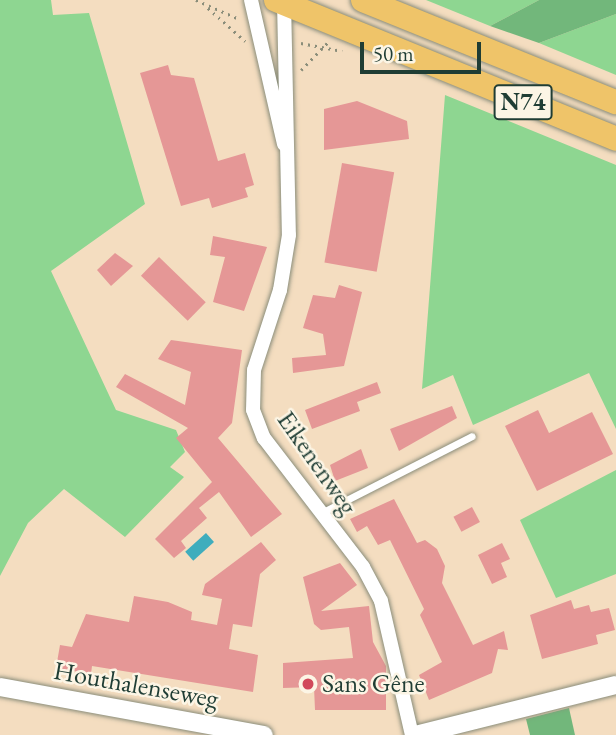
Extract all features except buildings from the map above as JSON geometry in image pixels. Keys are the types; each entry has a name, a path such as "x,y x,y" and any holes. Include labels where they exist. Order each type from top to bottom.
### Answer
{"highway":[{"name":"N74","path":"363,0 616,102"},
{"name":"N74","path":"282,1 616,139"}],"street":[{"name":"Eikenenweg","path":"251,0 289,166"},
{"name":"Eikenenweg","path":"282,1 289,235 280,290 254,370 253,410 264,438 381,601 413,735"},
{"path":"413,735 616,685"},
{"name":"Houthalenseweg","path":"0,687 264,735"}],"lane":[{"path":"320,513 472,436"}],"path":[{"path":"196,0 205,5"},
{"path":"298,76 330,41 329,22"}],"green space":[{"path":"0,0 51,0 53,15 89,13 145,204 51,271 116,410 176,430 185,452 170,467 184,477 125,537 64,489 28,523 0,576"},
{"path":"426,0 539,0 490,26"},
{"path":"539,0 616,0 616,14 539,43 490,26"},
{"path":"616,14 616,75 539,43"},
{"path":"445,95 616,165 616,429 589,373 473,425 453,375 422,389"},
{"path":"616,470 616,574 556,598 520,520"},
{"path":"569,708 575,735 530,735 526,719"}],"water":[{"path":"206,533 214,542 193,561 185,552"}],"place":[{"name":"Sans Gêne","path":"308,684"}]}
